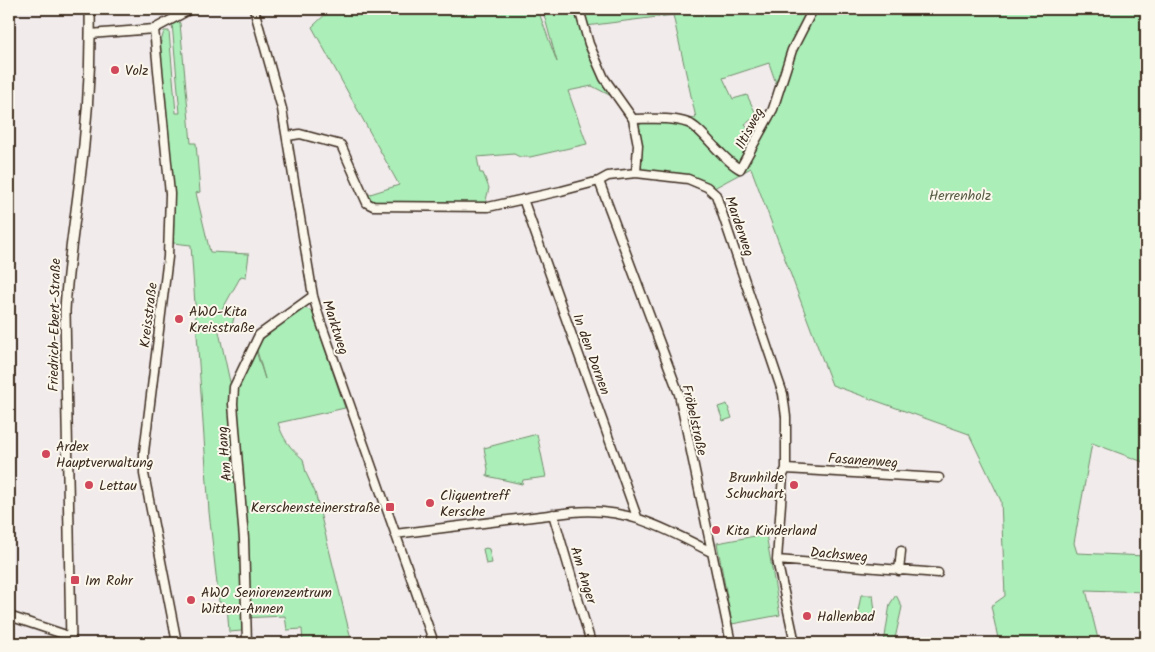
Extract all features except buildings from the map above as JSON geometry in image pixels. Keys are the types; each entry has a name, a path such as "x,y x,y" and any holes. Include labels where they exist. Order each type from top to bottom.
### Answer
{"street":[{"name":"Friedrich-Ebert-Straße","path":"72,642 65,311 67,267 81,166 90,9"},
{"path":"90,34 154,29 191,9"},
{"name":"Marktweg","path":"254,9 288,136 313,296 434,643"},
{"path":"578,9 589,44 604,78 633,119 638,145 636,173"},
{"name":"Iltisweg","path":"633,119 665,119 689,123 731,164 740,169 773,109 792,50 813,9"},
{"name":"Kreisstraße","path":"154,29 170,194 168,257 144,452 144,474 177,643"},
{"name":"Marderweg","path":"288,136 300,134 341,145 367,203 373,206 488,207 598,182 608,176 636,173 688,179 707,187 716,195 783,394 786,416 786,469 783,475 777,560 794,643"},
{"name":"Fröbelstraße","path":"598,182 678,394 731,643"},
{"name":"In den Dornen","path":"523,200 637,517"},
{"name":"Am Hang","path":"248,643 244,539 232,404 234,387 259,335 313,296"},
{"name":"Fasanenweg","path":"786,469 939,478"},
{"path":"395,534 553,514 602,511 637,517 711,552"},
{"name":"Am Anger","path":"553,514 590,643"},
{"path":"899,571 901,551"},
{"name":"Dachsweg","path":"777,560 938,573"},
{"path":"9,616 63,634 72,642"}],"green space":[{"path":"331,9 577,9 588,45 617,99 592,86 568,91 587,144 530,157 520,157 514,154 477,157 480,173 483,173 489,188 485,204 375,204 370,202 367,195 399,185 312,27","holes":["538,10 544,15 557,62"]},
{"name":"Herrenholz","path":"581,9 1146,9 1146,463 1092,443 1074,543 1077,553 1146,556 1146,592 1086,590 1099,643 999,643 991,606 1005,596 1001,501 969,434 832,385 751,168 714,188 702,181 641,172 642,144 639,127 642,121 665,122 696,118 673,15 586,26","holes":["769,63 780,95 756,144 745,124 757,116 747,95 733,99 723,78"]},
{"path":"177,20 180,23 191,143 196,143 200,192 196,193 210,252 249,254 246,277 241,276 222,310 235,313 231,330 218,327 230,382 238,384 255,348 265,379 256,347 268,333 305,308 312,311 345,408 278,423 288,443 303,459 306,473 315,492 352,643 303,643 302,629 287,630 285,616 242,618 242,631 229,632 227,604 219,602 209,512 191,245 173,243 168,133 159,49 164,31 169,31 176,113 180,113 172,23"},
{"path":"727,404 732,418 723,421 718,407"},
{"path":"537,434 546,477 523,480 522,484 487,476 488,469 484,448"},
{"path":"766,534 780,615 732,624 717,543"},
{"path":"483,549 489,549 492,563 486,564"},
{"path":"861,595 873,595 875,611 873,622 864,622 857,617"},
{"path":"896,595 902,607 894,643 884,643 890,604"}],"place":[{"name":"Volz","path":"115,70"},
{"name":"AWO-Kita Kreisstraße","path":"179,319"},
{"name":"Ardex Hauptverwaltung","path":"46,454"},
{"name":"Lettau","path":"89,485"},
{"name":"Brunhilde Schuchart","path":"794,485"},
{"name":"Cliquentreff Kersche","path":"430,503"},
{"name":"Kerschensteinerstraße","path":"390,507"},
{"name":"Kita Kinderland","path":"716,530"},
{"name":"Im Rohr","path":"75,580"},
{"name":"AWO Seniorenzentrum Witten-Annen","path":"191,600"},
{"name":"Hallenbad","path":"807,616"}]}
